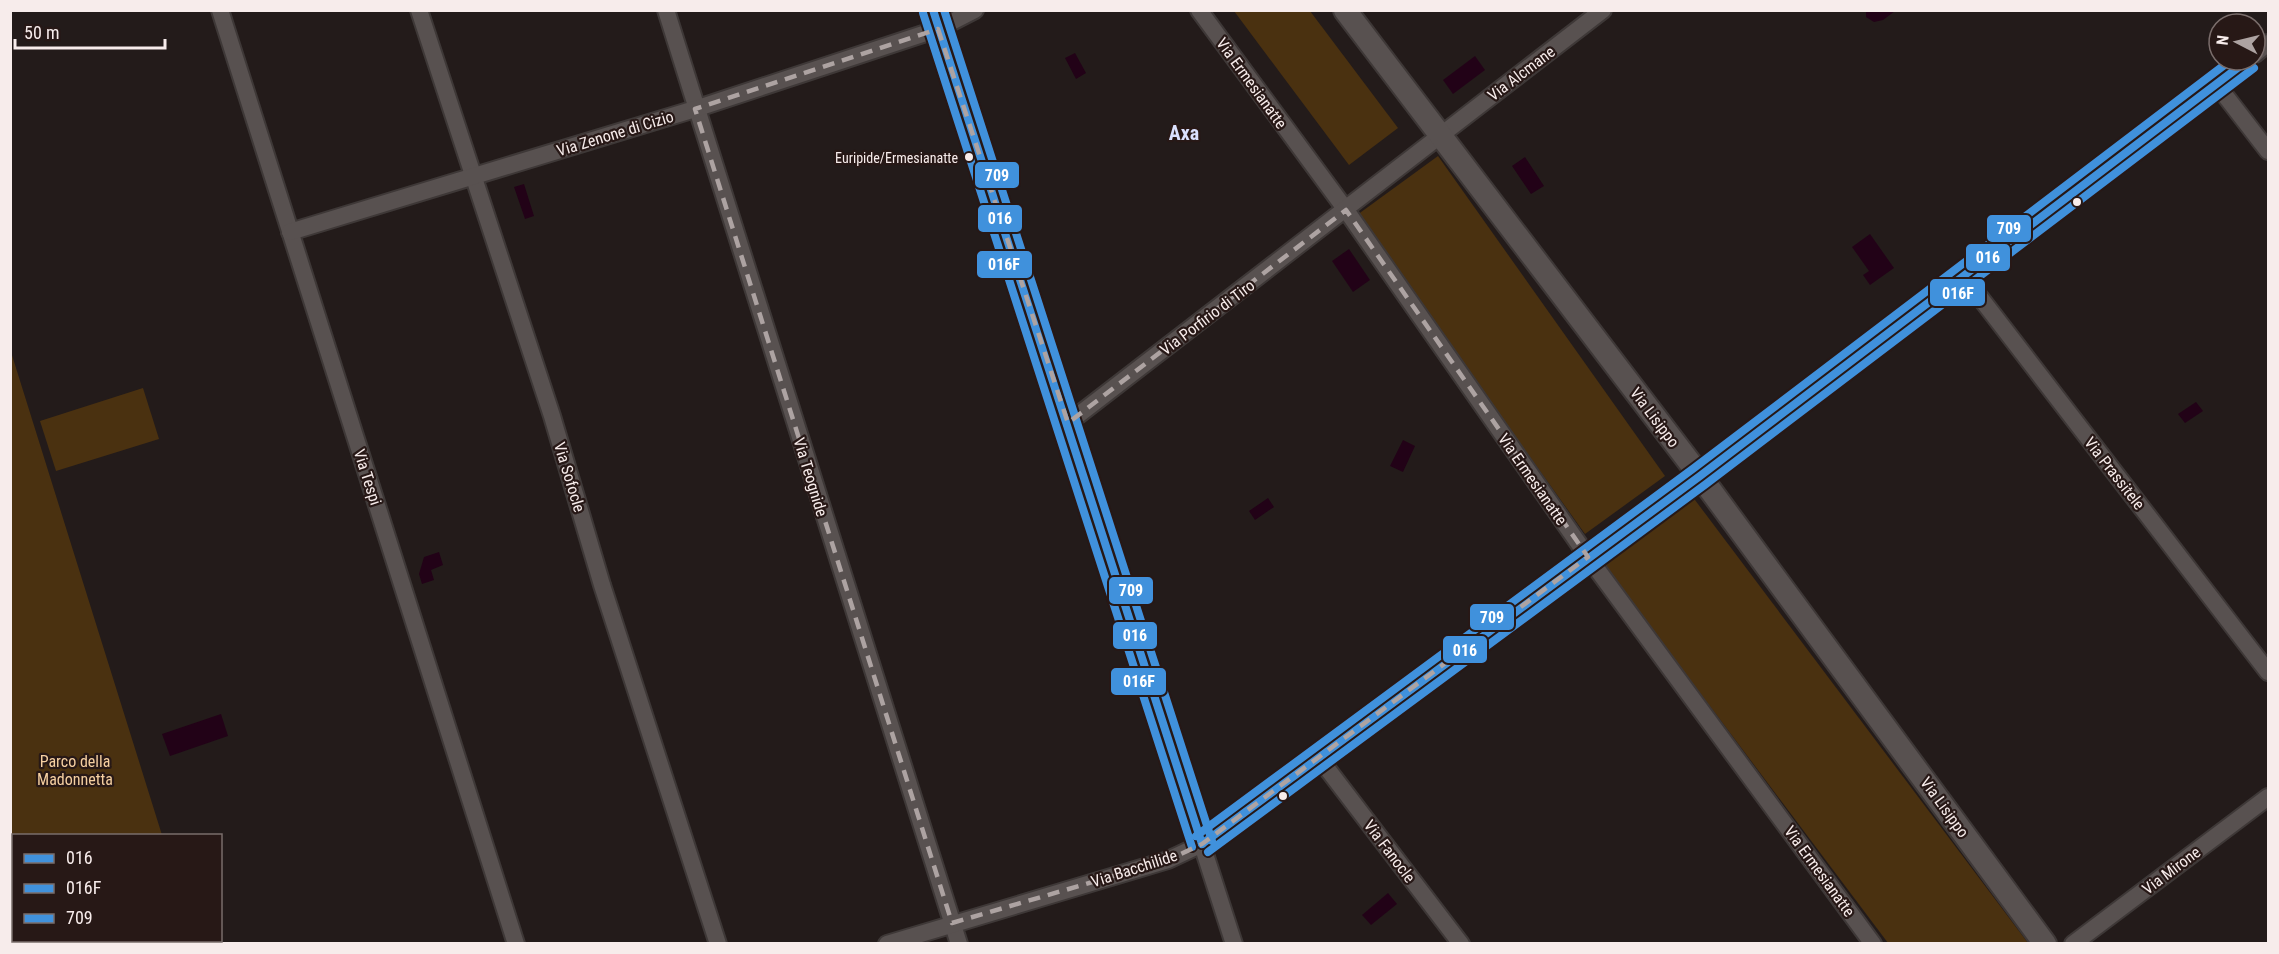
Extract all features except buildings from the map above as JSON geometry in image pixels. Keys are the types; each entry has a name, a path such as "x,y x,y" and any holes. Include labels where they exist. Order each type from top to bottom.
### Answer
{"street":[{"name":"Via Tespi","path":"220,10 516,944"},
{"name":"Via Sofocle","path":"419,10 552,416 602,585 718,944"},
{"name":"Via Teognide","path":"666,10 695,109 958,944"},
{"path":"933,10 1068,423 1234,944"},
{"path":"938,29 975,10"},
{"name":"Via Ermesianatte","path":"1198,10 1346,210 1588,557 1873,944"},
{"name":"Via Lisippo","path":"1345,10 1700,476 2045,944"},
{"name":"Via Alcmane","path":"1346,210 1439,135 1603,10"},
{"name":"Via Zenone di Cizio","path":"290,232 695,109 938,29"},
{"name":"Via Bacchilide","path":"887,944 1168,860 1202,844 1700,476 1962,274 2233,72"},
{"path":"2217,85 2268,151"},
{"name":"Via Porfirio di Tiro","path":"1068,423 1346,210"},
{"name":"Via Prassitele","path":"1962,274 2268,672"},
{"name":"Via Fanocle","path":"1319,758 1461,944"},
{"name":"Via Mirone","path":"2073,944 2268,797"}],"highlighted area":[{"path":"938,29 1068,423 1346,210 1588,557 1202,844 1168,860 952,923 695,109"}],"green space":[{"path":"1234,11 1310,11 1398,128 1349,165"},
{"path":"1438,156 1665,476 1585,534 1357,215"},
{"name":"Parco della Madonnetta","path":"11,352 162,834 12,834 12,942 195,943 11,943"},
{"path":"143,388 159,439 56,471 40,421"},
{"path":"1692,496 2028,943 1888,943 1603,564"}],"shaded area":[{"path":"1866,10 1895,11 1883,20 1874,22 1866,17"},
{"path":"1075,53 1086,73 1076,79 1065,58"},
{"path":"1475,56 1485,70 1453,94 1443,80"},
{"path":"1525,157 1544,186 1531,194 1512,166"},
{"path":"524,184 534,216 525,219 514,187"},
{"path":"1870,234 1894,268 1870,285 1863,275 1869,271 1852,247"},
{"path":"1349,249 1370,280 1353,292 1332,261"},
{"path":"2196,402 2203,411 2185,423 2178,414"},
{"path":"1403,440 1415,446 1403,472 1390,466"},
{"path":"1268,498 1274,507 1255,520 1249,511"},
{"path":"439,552 443,565 431,570 434,580 422,584 419,574 424,557"},
{"path":"221,714 228,736 170,756 162,734"},
{"path":"1388,893 1397,904 1371,925 1362,915"}],"transit line":[{"name":"016","path":"933,10 1202,844"},
{"name":"709","path":"944,10 1212,841"},
{"name":"016F","path":"923,13 1192,847"},
{"name":"709","path":"1196,836 1694,468 2215,72"},
{"name":"016","path":"1202,844 1700,476 2232,72"},
{"name":"016F","path":"1208,852 1706,484 2249,72"}],"place":[{"name":"Euripide/Ermesianatte","path":"969,157"}],"district":[{"name":"Axa","path":"1184,133"}]}
